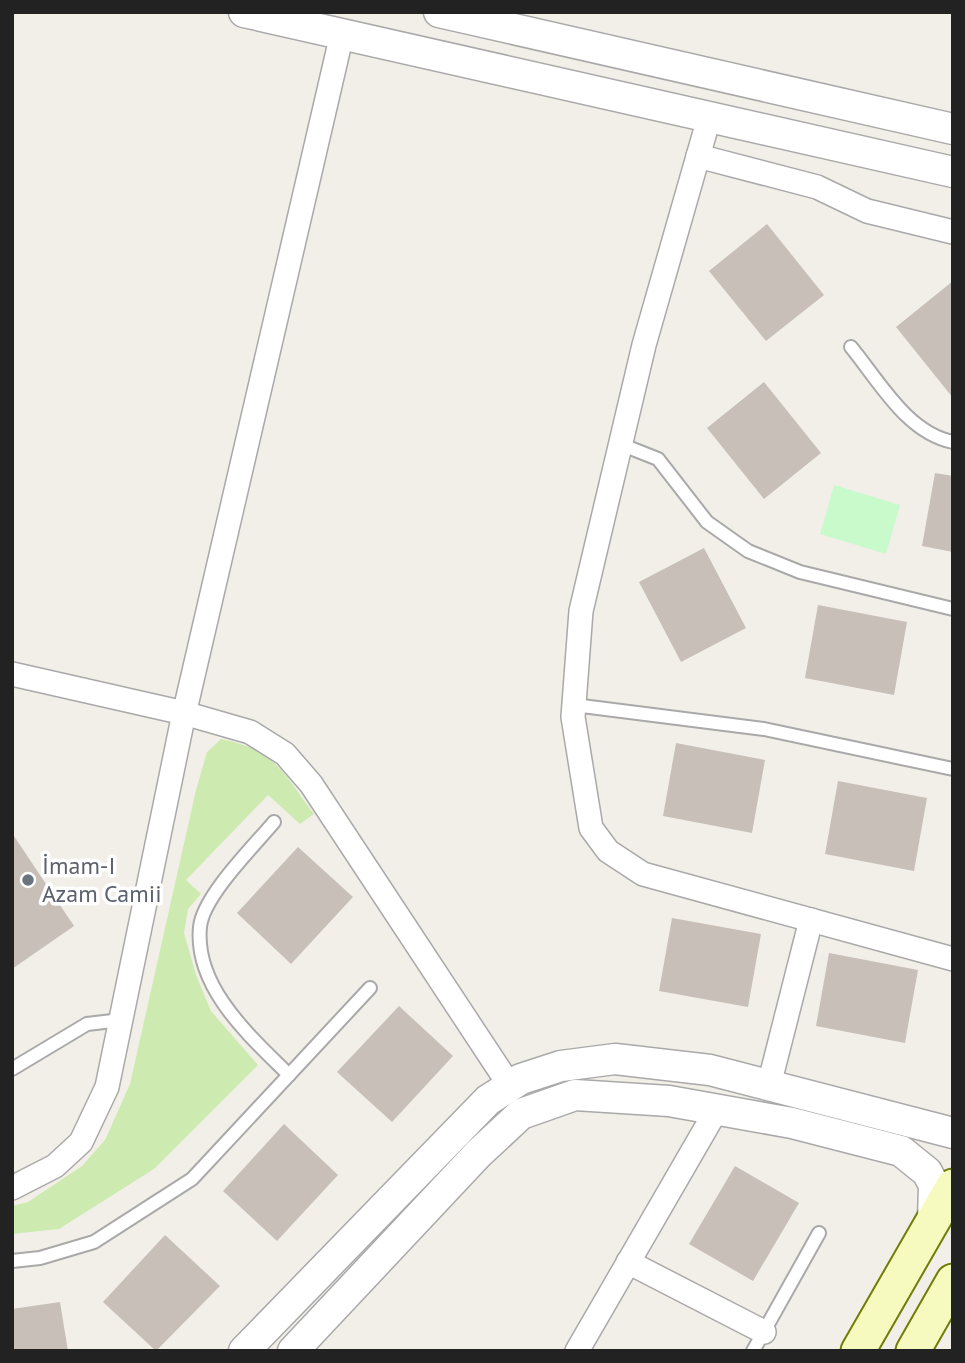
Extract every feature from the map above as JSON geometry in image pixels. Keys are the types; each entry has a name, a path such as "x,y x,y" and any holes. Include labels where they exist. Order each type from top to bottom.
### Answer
{"main road":[{"path":"858,1351 953,1186"},
{"path":"913,1351 953,1281"}],"street":[{"path":"244,12 953,173"},
{"path":"439,12 953,129"},
{"path":"12,1188 55,1166 81,1142 107,1087 184,713 342,34"},
{"path":"709,118 644,345 581,611 574,705 591,828 608,851 643,874 953,958"},
{"path":"698,156 817,187 867,211 953,232"},
{"path":"12,674 184,713 250,732 285,754 312,784 510,1086"},
{"path":"769,1085 811,920"},
{"path":"244,1351 479,1108 510,1086 561,1066 615,1059 710,1070 892,1116 946,1134 953,1133"},
{"path":"293,1351 478,1154 521,1114 575,1095 669,1101 718,1109 792,1122 901,1151 927,1172 934,1185 933,1219"},
{"path":"577,1351 718,1109"},
{"path":"628,1262 759,1341"}],"lane":[{"path":"851,347 912,422 936,439 953,442"},
{"path":"620,444 658,459 708,522 748,551 800,572 953,609"},
{"path":"574,705 764,729 953,769"},
{"path":"274,822 213,897 200,926 203,959 220,999 241,1027 289,1075"},
{"path":"12,1261 40,1258 94,1242 192,1179 370,988"},
{"path":"12,1069 87,1024 121,1020"},
{"path":"759,1341 819,1233"}],"green space":[{"path":"834,485 900,505 886,554 820,534"},
{"path":"221,739 254,750 276,765 314,814 300,824 268,795 186,880 201,894 188,909 184,933 196,975 211,1011 258,1065 154,1169 59,1229 12,1234 12,1206 28,1202 82,1166 105,1140 130,1084 196,790 207,752"}],"building":[{"path":"767,224 824,295 766,341 709,271"},
{"path":"953,281 953,398 896,327"},
{"path":"764,382 821,453 764,499 707,428"},
{"path":"935,473 953,476 953,552 922,546"},
{"path":"704,548 746,628 681,662 639,582"},
{"path":"818,605 907,622 894,695 805,678"},
{"path":"676,743 765,760 752,833 663,816"},
{"path":"838,781 927,798 914,871 825,854"},
{"name":"İmam-I Azam Camii","path":"12,833 74,926 12,969"},
{"path":"298,847 353,897 291,964 237,913"},
{"path":"672,918 761,934 748,1007 659,991"},
{"path":"829,953 918,970 905,1043 816,1026"},
{"path":"399,1006 453,1056 392,1122 337,1072"},
{"path":"284,1124 338,1175 277,1241 223,1191"},
{"path":"735,1166 799,1203 753,1281 689,1244"},
{"path":"165,1235 220,1286 156,1351 103,1302"},
{"path":"60,1302 68,1351 12,1351 12,1309"}],"place":[{"name":"İmam-I Azam Camii","path":"28,880"}]}
